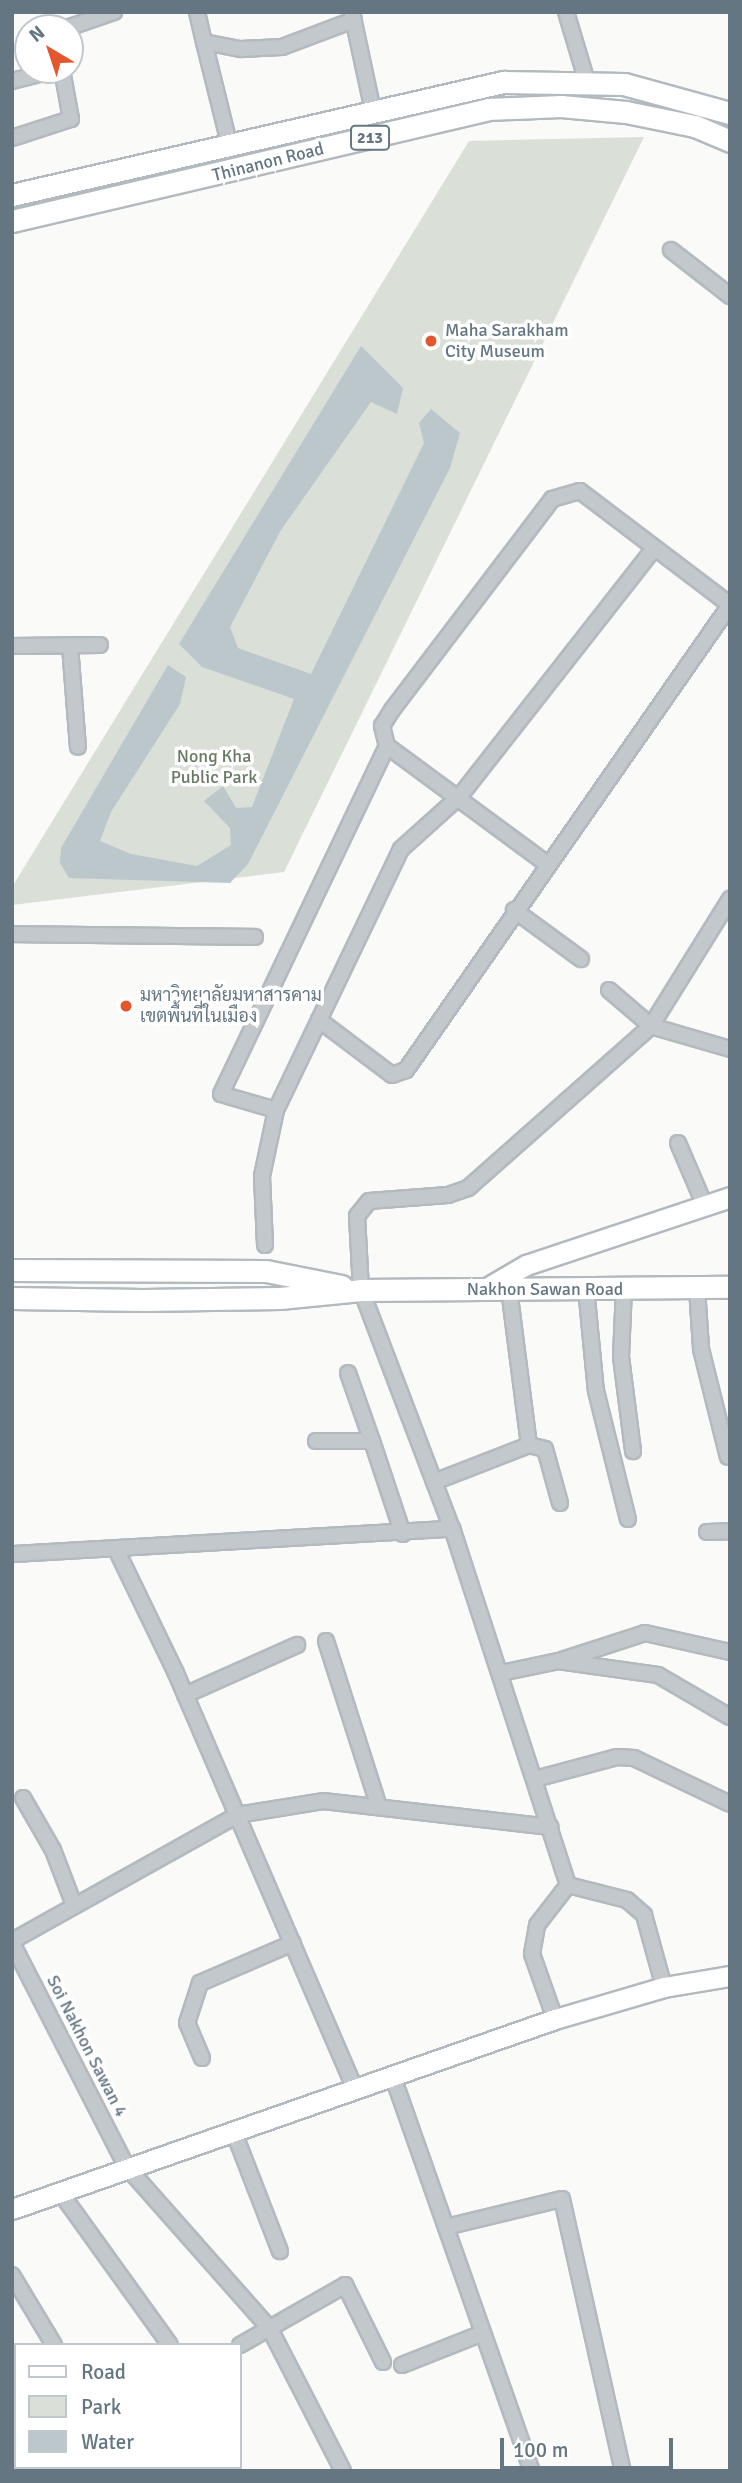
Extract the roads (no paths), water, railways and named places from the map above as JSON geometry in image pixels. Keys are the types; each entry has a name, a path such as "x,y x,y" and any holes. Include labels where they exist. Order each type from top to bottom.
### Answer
{"main road":[{"name":"Thinanon Road","path":"12,195 74,183 229,143 503,82 624,84 730,113"},
{"name":"Thinanon Road","path":"12,221 79,208 488,109 561,106 626,113 695,126 730,141"},
{"path":"74,183 79,208"},
{"name":"Nakhon Sawan Road","path":"12,1270 281,1273 361,1290"},
{"path":"280,1298 281,1273"},
{"name":"Nakhon Sawan Road","path":"12,1298 280,1298 361,1290 730,1287"}],"street":[{"path":"84,22 114,12"},
{"path":"197,12 229,143"},
{"path":"566,12 587,82"},
{"path":"204,42 241,49 282,47 353,16 373,111"},
{"path":"12,138 71,119 65,84"},
{"path":"671,250 730,296"},
{"path":"276,1110 221,1094 387,746 382,726 552,499 580,491 653,550 730,605 514,910 406,1070 392,1074 319,1020"},
{"path":"265,1245 262,1176 276,1110 401,849 460,796 653,550"},
{"path":"12,646 100,645"},
{"path":"70,646 78,747"},
{"path":"387,746 460,796 547,864"},
{"path":"568,1885 452,1529 361,1290 357,1216 369,1201 448,1195 468,1188 651,1026 730,899"},
{"path":"514,910 581,959"},
{"path":"12,934 255,937"},
{"path":"609,990 651,1026 730,1049"},
{"path":"678,1143 705,1206"},
{"path":"485,1289 526,1265 730,1197"},
{"path":"586,1288 596,1391 628,1519"},
{"path":"624,1288 621,1357 633,1451"},
{"path":"697,1288 701,1349 728,1457"},
{"path":"509,1289 529,1445"},
{"path":"348,1373 403,1534"},
{"path":"316,1441 372,1441"},
{"path":"434,1482 529,1445 545,1450 560,1503"},
{"path":"12,1555 403,1534 452,1529"},
{"path":"708,1532 730,1531"},
{"path":"116,1549 185,1695 355,2089"},
{"path":"501,1673 558,1661 645,1633 730,1652"},
{"path":"326,1641 379,1804"},
{"path":"185,1695 297,1645"},
{"path":"558,1661 658,1675 730,1717"},
{"path":"535,1779 617,1757 634,1758 730,1804"},
{"path":"23,1798 53,1850 75,1905"},
{"path":"12,1942 237,1815 323,1801 379,1804 551,1827"},
{"path":"568,1885 627,1900 643,1914 664,1987"},
{"path":"555,2019 532,1954 537,1925 568,1885"},
{"name":"Soi Nakhon Sawan 4","path":"12,1942 126,2166 270,2329 343,2471"},
{"path":"202,2058 187,2023 197,1986 219,1972 293,1943"},
{"path":"12,2209 126,2166 393,2077 555,2019 664,1987 730,1976"},
{"path":"393,2077 532,2471"},
{"path":"233,2130 279,2251"},
{"path":"60,2192 169,2343"},
{"path":"446,2227 562,2199 623,2471"},
{"path":"12,2275 53,2343"},
{"path":"242,2344 345,2285 383,2362"},
{"path":"402,2365 483,2333"}],"water":[{"path":"361,346 403,388 397,414 371,402 281,530 230,627 238,648 311,674 424,443 419,423 431,409 460,433 450,468 248,864 230,883 69,878 60,863 61,848 168,665 186,677 180,704 111,812 100,841 131,854 197,866 231,845 230,828 204,801 223,786 236,808 252,807 294,699 202,667 179,644"}],"place":[{"name":"Maha Sarakham City Museum","path":"431,341"},
{"name":"มหาวิทยาลัยมหาสารคาม เขตพื้นที่ในเมือง","path":"126,1006"}],"park label":[{"name":"Nong Kha Public Park","path":"214,767"}]}
